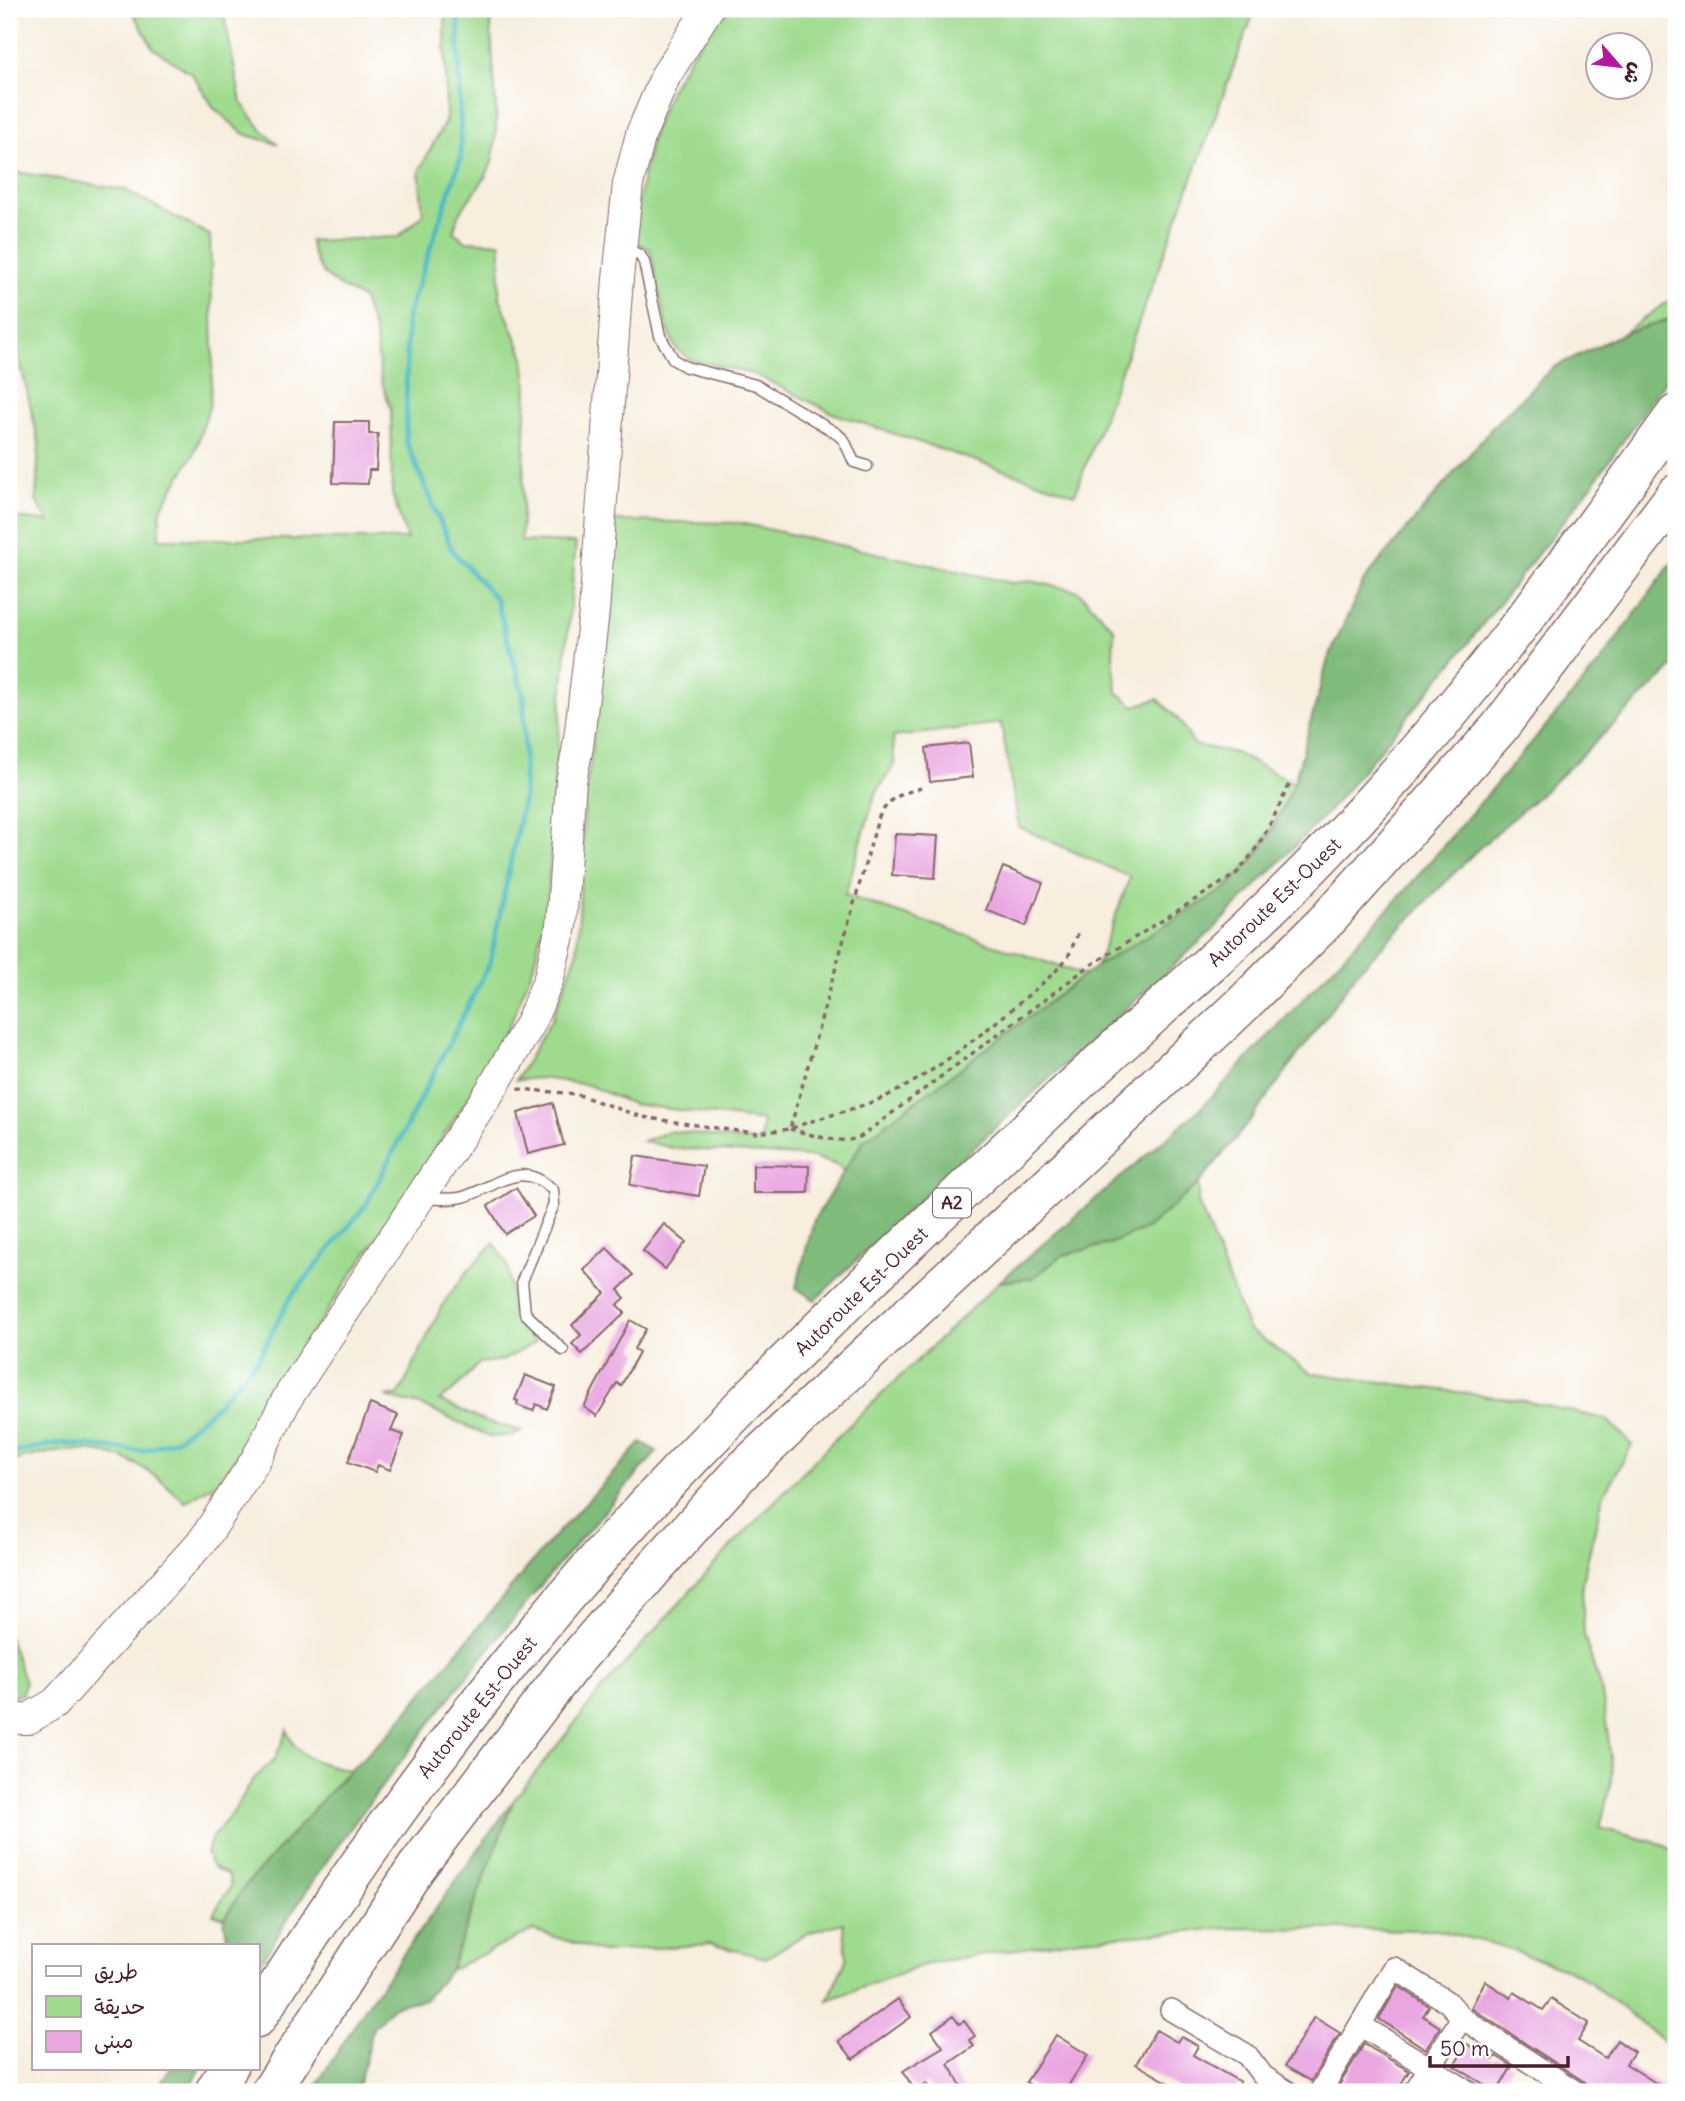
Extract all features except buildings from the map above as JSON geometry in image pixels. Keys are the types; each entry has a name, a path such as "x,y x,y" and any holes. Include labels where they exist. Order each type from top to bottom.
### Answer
{"highway":[{"name":"Autoroute Est-Ouest","path":"259,2015 377,1835 459,1726 593,1566 692,1456 870,1281 1059,1100 1236,941 1331,847 1402,771 1593,529 1676,414"},
{"name":"A2","path":"270,2092 416,1868 568,1669 657,1565 746,1468 1229,1017 1330,917 1499,728 1676,494"},
{"path":"214,2092 227,2070"}],"street":[{"path":"9,1719 28,1719 54,1703 204,1539 255,1461 288,1397 422,1198 530,1024 544,989 561,926 571,781 578,747 594,612 628,184 641,134 666,75 708,9"},
{"path":"1320,2092 1394,1968 1449,2003 1462,2018 1576,2092"},
{"path":"1171,2010 1247,2054 1259,2084 1288,2092"},
{"path":"1414,2092 1462,2018"},
{"path":"1360,2025 1469,2092"}],"lane":[{"path":"621,247 640,255 644,262 660,336 674,360 686,367 756,386 836,433 844,440 854,462 867,466"},
{"path":"422,1198 447,1200 465,1196 496,1181 521,1174 544,1182 553,1190 554,1203 522,1281 525,1313 563,1350"}],"path":[{"path":"790,1129 837,1139 852,1140 860,1137 1088,967 1236,874 1271,825 1289,785"},
{"path":"790,1129 878,819 885,805 898,794 921,788"},
{"path":"491,1090 541,1089 576,1094 642,1117 743,1132 777,1133 832,1112 879,1100 917,1079 1055,973 1068,957 1079,931"}],"green space":[{"path":"131,9 223,9 241,102 261,129 278,144 244,134 214,108 192,74 153,48"},
{"path":"445,9 501,9 491,22 496,107 493,157 485,177 461,212 454,232 465,241 501,243 499,296 524,357 527,385 521,541 576,543 554,786 548,903 533,967 511,1022 481,1078 390,1219 275,1387 238,1454 218,1482 185,1502 144,1469 104,1453 60,1451 9,1462 9,517 49,522 36,501 39,443 9,314 9,171 125,190 210,235 213,355 210,404 194,454 161,508 159,539 407,539 392,494 391,409 381,380 375,332 362,298 327,277 317,263 310,241 398,237 423,215 419,171 446,120"},
{"path":"725,9 1255,9 1075,494 835,414 756,375 690,359 676,349 667,328 650,250 633,240 643,173 656,125 675,82"},
{"path":"1676,296 1676,317 1622,334"},
{"path":"1676,317 1676,366 1592,485 1454,661 1328,812 1216,927 985,1137 815,1300 796,1288 814,1220 863,1141 1097,966 1225,889 1256,857 1272,832 1294,783 1328,659 1364,580 1494,425 1552,368 1622,334"},
{"path":"613,521 740,523 1012,583 1030,581 1078,591 1114,629 1113,658 1117,692 1134,706 1158,699 1178,719 1195,745 1235,753 1294,783 1273,827 1237,878 1225,889 1097,966 1130,877 1019,827 1001,723 893,737 894,765 875,795 845,895 1085,975 863,1141 844,1171 834,1164 811,1157 673,1148 643,1141 671,1131 760,1142 763,1121 632,1104 588,1085 542,1078 516,1080 552,1019 577,953 585,798 610,620"},
{"path":"1676,557 1676,664 1555,781 1476,851 1360,969 1250,1121 1199,1183 1148,1228 1109,1244 1063,1255 1033,1278 999,1282 1200,1109 1403,893 1598,665"},
{"path":"1199,1183 1198,1202 1248,1329 1311,1373 1526,1401 1608,1420 1632,1445 1603,1496 1582,1582 1584,1635 1602,1693 1613,1773 1600,1828 1665,1845 1676,1855 1676,2055 1666,2043 1579,1974 1497,1945 1436,1930 1230,1928 1080,1939 929,1963 828,2000 847,1957 843,1923 807,1933 766,1958 710,1944 602,1952 533,1930 450,1970 513,1801 602,1689 722,1556 833,1441 999,1282 1033,1278 1063,1255 1109,1244 1148,1228"},
{"path":"494,1243 508,1265 512,1311 519,1324 536,1342 504,1360 479,1363 453,1391 439,1400 486,1422 522,1431 513,1435 491,1437 420,1405 385,1397 399,1395 443,1304 466,1273"},
{"path":"642,1442 657,1452 532,1597 412,1747 311,1883 259,1967 259,1944 228,1944 224,1918 245,1886 341,1779 391,1731 550,1541"},
{"path":"9,1637 25,1682 22,1694 9,1697"},
{"path":"287,1730 291,1740 304,1754 321,1763 350,1770 245,1886 224,1918 213,1914 231,1886 228,1875 213,1867 206,1854 212,1837 232,1814 253,1780 275,1759"},
{"path":"513,1801 450,1970 425,1999 393,2006 373,2028 357,2092 312,2092 369,2002"},
{"path":"169,2070 200,2070 187,2092 156,2092"}],"waterway":[{"path":"9,1453 60,1443 142,1451 177,1439 214,1408 258,1359 290,1298 366,1205 490,963 524,796 524,697 496,599 452,550 406,441 407,317 461,157 458,9"}]}
